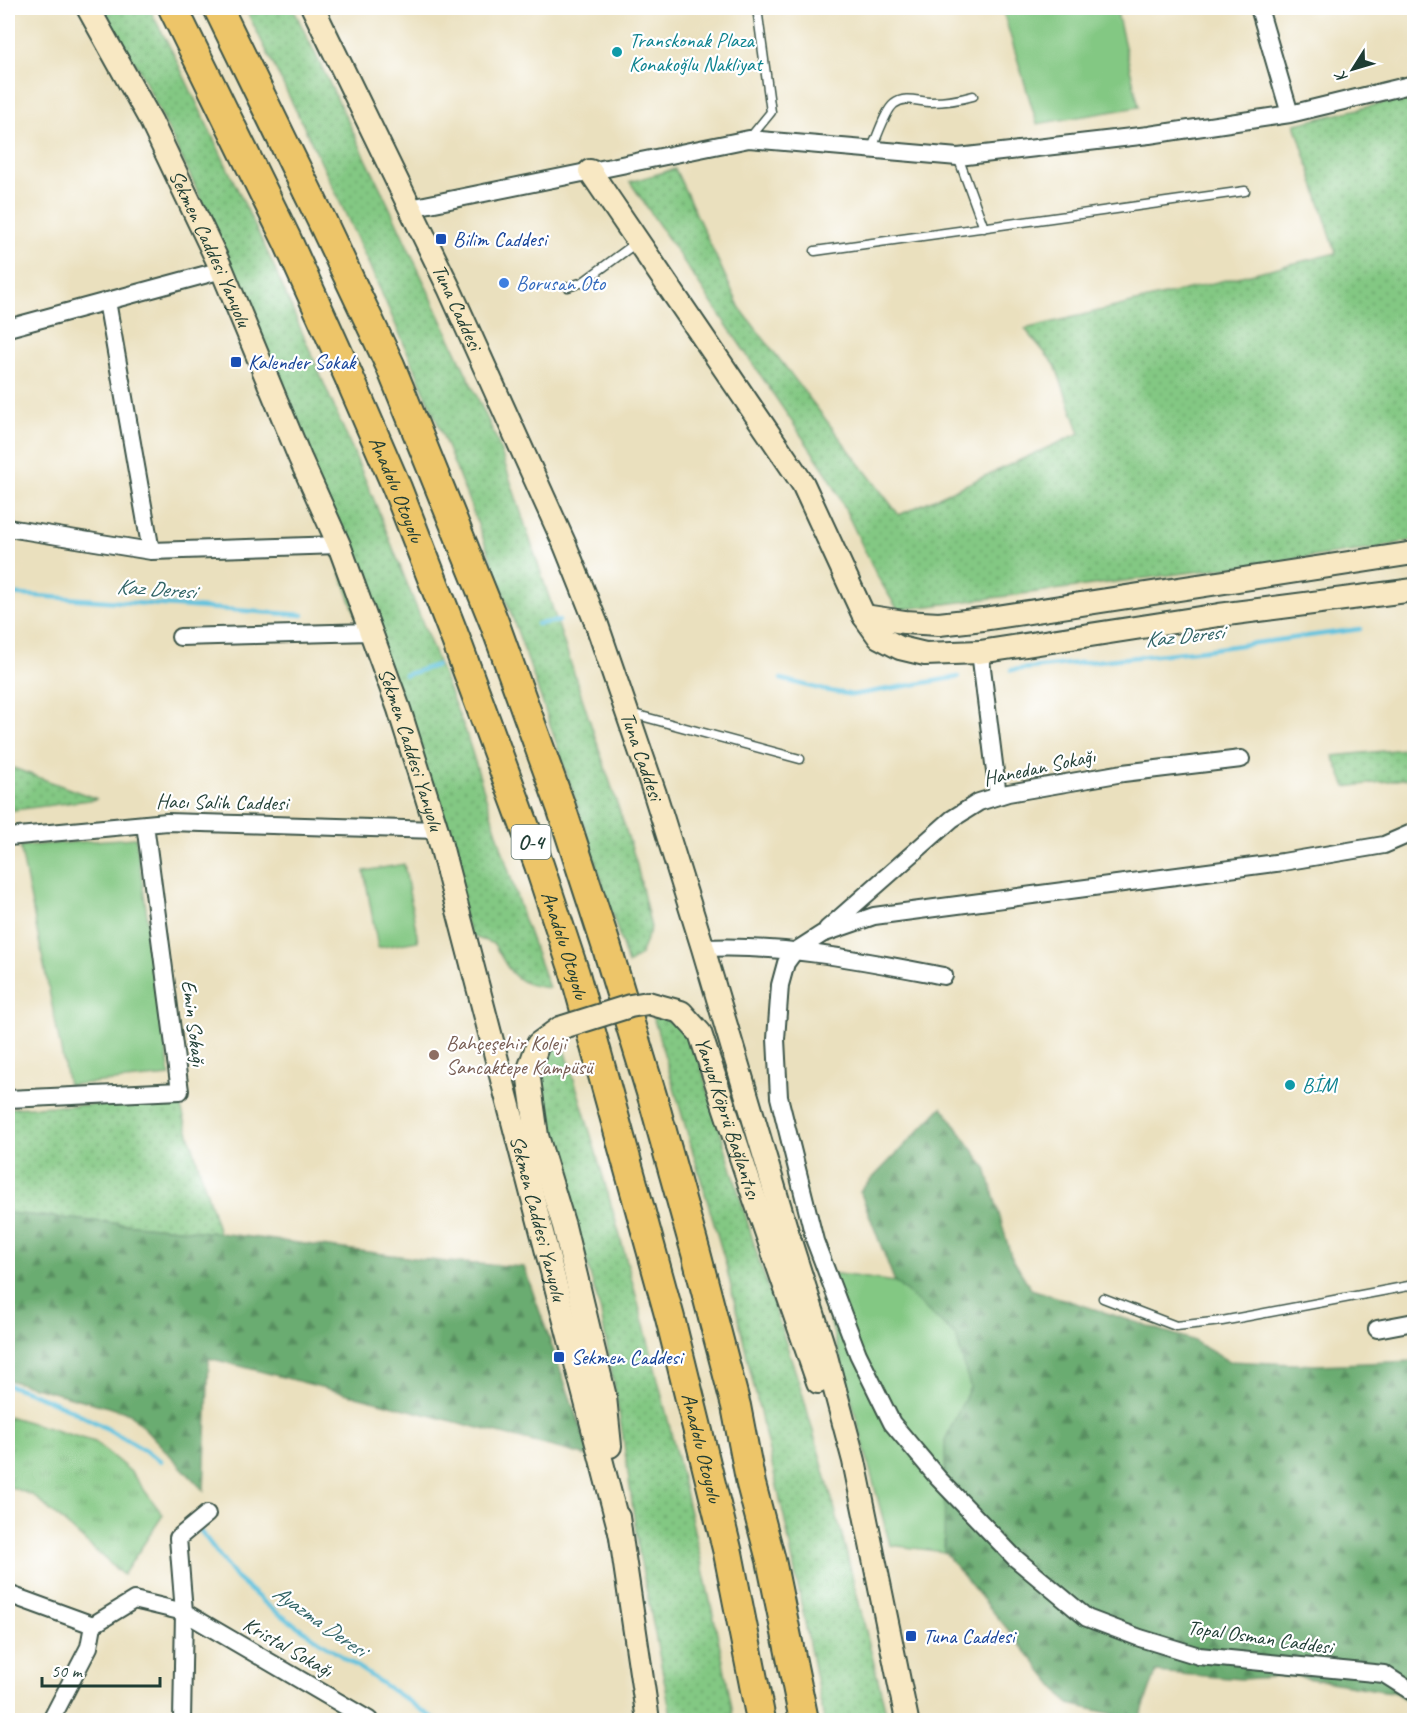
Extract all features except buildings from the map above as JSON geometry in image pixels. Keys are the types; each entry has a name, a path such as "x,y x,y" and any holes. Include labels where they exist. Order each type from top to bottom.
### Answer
{"highway":[{"name":"Anadolu Otoyolu","path":"173,8 287,240 354,387 397,488 456,640 539,865 575,974 670,1318 728,1554 761,1720"},
{"name":"Anadolu Otoyolu","path":"218,8 390,364 494,622 561,807 608,948 702,1275 736,1406 804,1720"}],"main road":[{"name":"Sekmen Caddesi Yanyolu","path":"88,8 151,121 222,270 300,458 339,545 399,709 437,830 576,1356 620,1532"},
{"name":"Tuna Caddesi","path":"313,8 449,288 565,544 597,625 655,794 823,1345 854,1461 870,1541"},
{"path":"590,171 803,484 864,616 879,637 900,648 924,654 980,652 1219,615 1414,590"},
{"path":"864,616 939,624 983,620 1414,553"},
{"name":"Yanyol Köprü Bağlantısı","path":"620,1532 605,1396 564,1226 537,1136 528,1072 538,1044 560,1028 630,1006 648,1003 681,1012 700,1033 870,1541"},
{"path":"620,1532 648,1720"},
{"path":"870,1541 907,1720"}],"street":[{"path":"1259,8 1290,114"},
{"path":"410,208 749,140 958,157 1149,135 1290,114 1414,84"},
{"path":"8,328 222,270"},
{"path":"107,301 151,551"},
{"path":"8,528 151,551 339,545"},
{"path":"180,637 371,632"},
{"path":"980,652 998,796"},
{"name":"Hanedan Sokağı","path":"822,934 952,819 979,802 998,796 1124,773 1241,759"},
{"name":"Hacı Salih Caddesi","path":"8,837 166,822 437,830"},
{"name":"Emin Sokağı","path":"8,1099 180,1091 145,824"},
{"path":"794,952 822,934 874,916 1283,862 1384,845 1414,832"},
{"path":"703,948 743,946 944,976"},
{"name":"Topal Osman Caddesi","path":"794,952 786,963 780,985 776,1039 779,1097 815,1241 858,1354 892,1423 938,1478 1015,1558 1087,1618 1140,1638 1199,1656 1384,1674 1414,1693"},
{"path":"1377,1329 1414,1322"},
{"path":"182,1720 184,1612 178,1538 207,1514"},
{"path":"8,1594 93,1624 90,1647 51,1720"},
{"name":"Kristal Sokağı","path":"93,1624 134,1599 184,1612 369,1720"}],"lane":[{"path":"749,140 771,112 756,8"},
{"path":"871,150 882,127 884,117 893,104 901,100 928,102 958,100 973,96"},
{"path":"958,157 984,228"},
{"path":"815,251 1245,191"},
{"path":"568,287 583,282 639,241"},
{"path":"627,712 800,759"},
{"path":"1103,1298 1176,1326 1222,1321 1414,1285"}],"green space":[{"path":"102,8 149,8 173,53 271,260 374,500 466,733 523,917 549,988 520,980 509,969 494,944 471,936 230,265 141,73"},
{"path":"245,8 293,8 388,204 497,440 636,861 651,928 640,955 628,964 549,720 460,479 359,242"},
{"path":"1002,8 1116,8 1139,107 1037,124"},
{"path":"1414,96 1414,540 1373,549 898,610 877,576 830,478 630,182 675,169 740,308 899,515 1080,433 1055,365 1025,329 1336,253 1295,124"},
{"path":"1414,748 1414,788 1410,778 1346,787 1333,756"},
{"path":"8,766 97,799 8,811"},
{"path":"136,838 170,1076 68,1085 20,846"},
{"path":"404,864 418,941 378,948 364,871"},
{"path":"652,1013 679,1026 694,1043 757,1254 802,1392 842,1535 888,1720 824,1720 785,1521 725,1261"},
{"path":"562,1040 616,1221 664,1403 710,1598 734,1720 672,1720 639,1553 622,1430 601,1313 541,1100 540,1073 543,1060"},
{"path":"179,1101 219,1233 8,1213 8,1108"},
{"path":"942,1107 986,1168 1011,1256 1031,1289 1192,1340 1228,1361 1316,1365 1414,1361 1414,1708 1396,1693 1294,1676 1241,1679 1156,1672 1139,1720 1069,1704 944,1552 945,1440 970,1387 956,1336 895,1282 860,1191"},
{"path":"8,1213 219,1233 446,1262 524,1267 591,1457 209,1358 204,1491 130,1413 8,1380"},
{"path":"817,1271 895,1282 956,1336 970,1387 945,1440 944,1552 890,1545"},
{"path":"8,1416 95,1442 130,1471 163,1515 123,1575 34,1496 8,1486"}],"waterway":[{"name":"Kaz Deresi","path":"8,594 303,615"},
{"name":"Kaz Deresi","path":"537,624 559,621"},
{"name":"Kaz Deresi","path":"1011,670 1204,650 1360,629"},
{"name":"Kaz Deresi","path":"405,675 437,665"},
{"name":"Kaz Deresi","path":"781,679 853,695 958,677"},
{"name":"Ayazma Deresi","path":"8,1385 87,1418 161,1461"},
{"name":"Ayazma Deresi","path":"200,1530 236,1578 272,1609 436,1720"}],"place":[{"name":"Transkonak Plaza Konakoğlu Nakliyat","path":"617,52"},
{"name":"Bilim Caddesi","path":"441,239"},
{"name":"Borusan Oto","path":"504,283"},
{"name":"Kalender Sokak","path":"236,362"},
{"name":"Bahçeşehir Koleji Sancaktepe Kampüsü","path":"434,1055"},
{"name":"BİM","path":"1290,1085"},
{"name":"Sekmen Caddesi","path":"559,1357"},
{"name":"Tuna Caddesi","path":"911,1636"}]}
